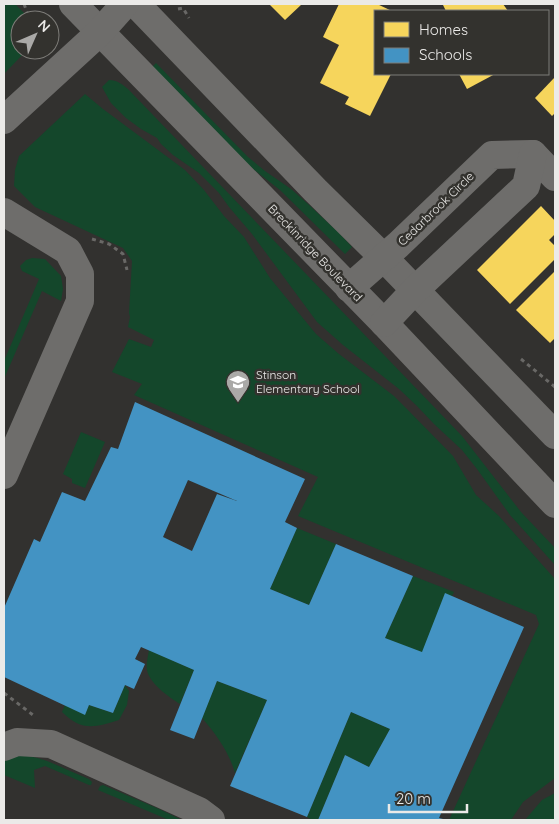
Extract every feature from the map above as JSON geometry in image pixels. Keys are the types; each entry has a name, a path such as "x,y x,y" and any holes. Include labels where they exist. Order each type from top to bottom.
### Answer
{"street":[{"name":"Breckinridge Boulevard","path":"73,4 384,323 555,504"},
{"path":"4,120 100,32 125,4"},
{"path":"136,4 308,184 384,258 555,435"},
{"path":"533,154 555,177"},
{"path":"384,323 415,290 526,186 533,154"},
{"name":"Cedarbrook Circle","path":"349,288 384,258 492,155 533,154"},
{"path":"4,212 68,251 80,274 80,302 11,440 4,475"},
{"path":"4,747 17,742 51,744 199,811 211,820"}],"path":[{"path":"89,238 109,244 123,254 127,270"},
{"path":"4,693 33,715"}],"green space":[{"path":"4,4 15,4 21,10 10,10 10,60 17,60 4,74"},
{"path":"156,63 248,157 291,189 352,247 345,254 280,190 239,158 150,69"},
{"path":"109,80 117,82 128,89 462,436 521,512 555,548 555,565 510,515 462,450 399,389 317,322 219,193 199,173 173,155 157,138 126,118 111,103 102,87"},
{"path":"85,94 185,170 244,237 270,278 316,334 394,396 453,456 476,495 499,516 555,579 555,778 523,802 511,820 449,820 539,624 536,615 298,516 318,477 134,395 142,384 112,372 129,339 151,347 154,340 128,327 132,261 123,248 35,207 14,186 15,170 19,156"},
{"path":"32,258 45,259 61,276 63,289 61,301 42,291 4,379 4,361 39,279 22,271 20,266 26,260"},
{"path":"81,432 105,442 85,488 72,483 72,479 63,474"},
{"path":"297,528 336,544 309,605 270,589"},
{"path":"413,576 454,592 423,654 385,638"},
{"path":"149,650 194,670 180,704 160,690 149,675 147,665"},
{"path":"217,681 267,700 235,773 222,744 202,718"},
{"path":"125,685 129,691 127,705 119,720 102,725 88,726 75,722 62,712 65,705 85,714 89,705 113,713"},
{"path":"351,712 390,729 369,767 345,755 318,820 312,820 307,817"},
{"path":"22,755 39,758 89,779 92,782 91,785 45,766 34,770 35,788 4,775 4,761"},
{"path":"103,785 182,820 169,820 98,790"},
{"path":"555,793 555,819 525,820 542,800"}],"building: Homes":[{"path":"269,4 302,4 285,20"},
{"path":"339,4 377,4 390,10 374,10 374,75 390,75 370,116 345,104 349,97 320,83 339,45 323,37"},
{"path":"503,4 507,10 446,10 443,5"},
{"path":"460,75 493,75 467,89"},
{"path":"555,77 555,113 552,116 535,98"},
{"path":"541,206 555,221 555,234 549,240 555,246 555,259 510,304 477,270"},
{"path":"555,271 555,338 550,343 516,310"}],"building: Schools":[{"path":"135,402 305,479 285,522 297,528 270,589 309,605 336,544 413,576 385,638 422,652 445,593 524,627 439,818 443,820 318,820 345,755 369,767 390,729 351,712 307,817 230,786 267,700 217,681 194,739 170,730 194,670 141,647 135,659 145,664 134,689 125,685 113,713 89,705 85,715 4,677 4,608 34,539 40,542 62,492 85,501 111,447 118,449","holes":["188,480 237,501 217,494 192,551 163,537"]}],"place":[{"name":"Stinson Elementary School","path":"238,403"}]}
